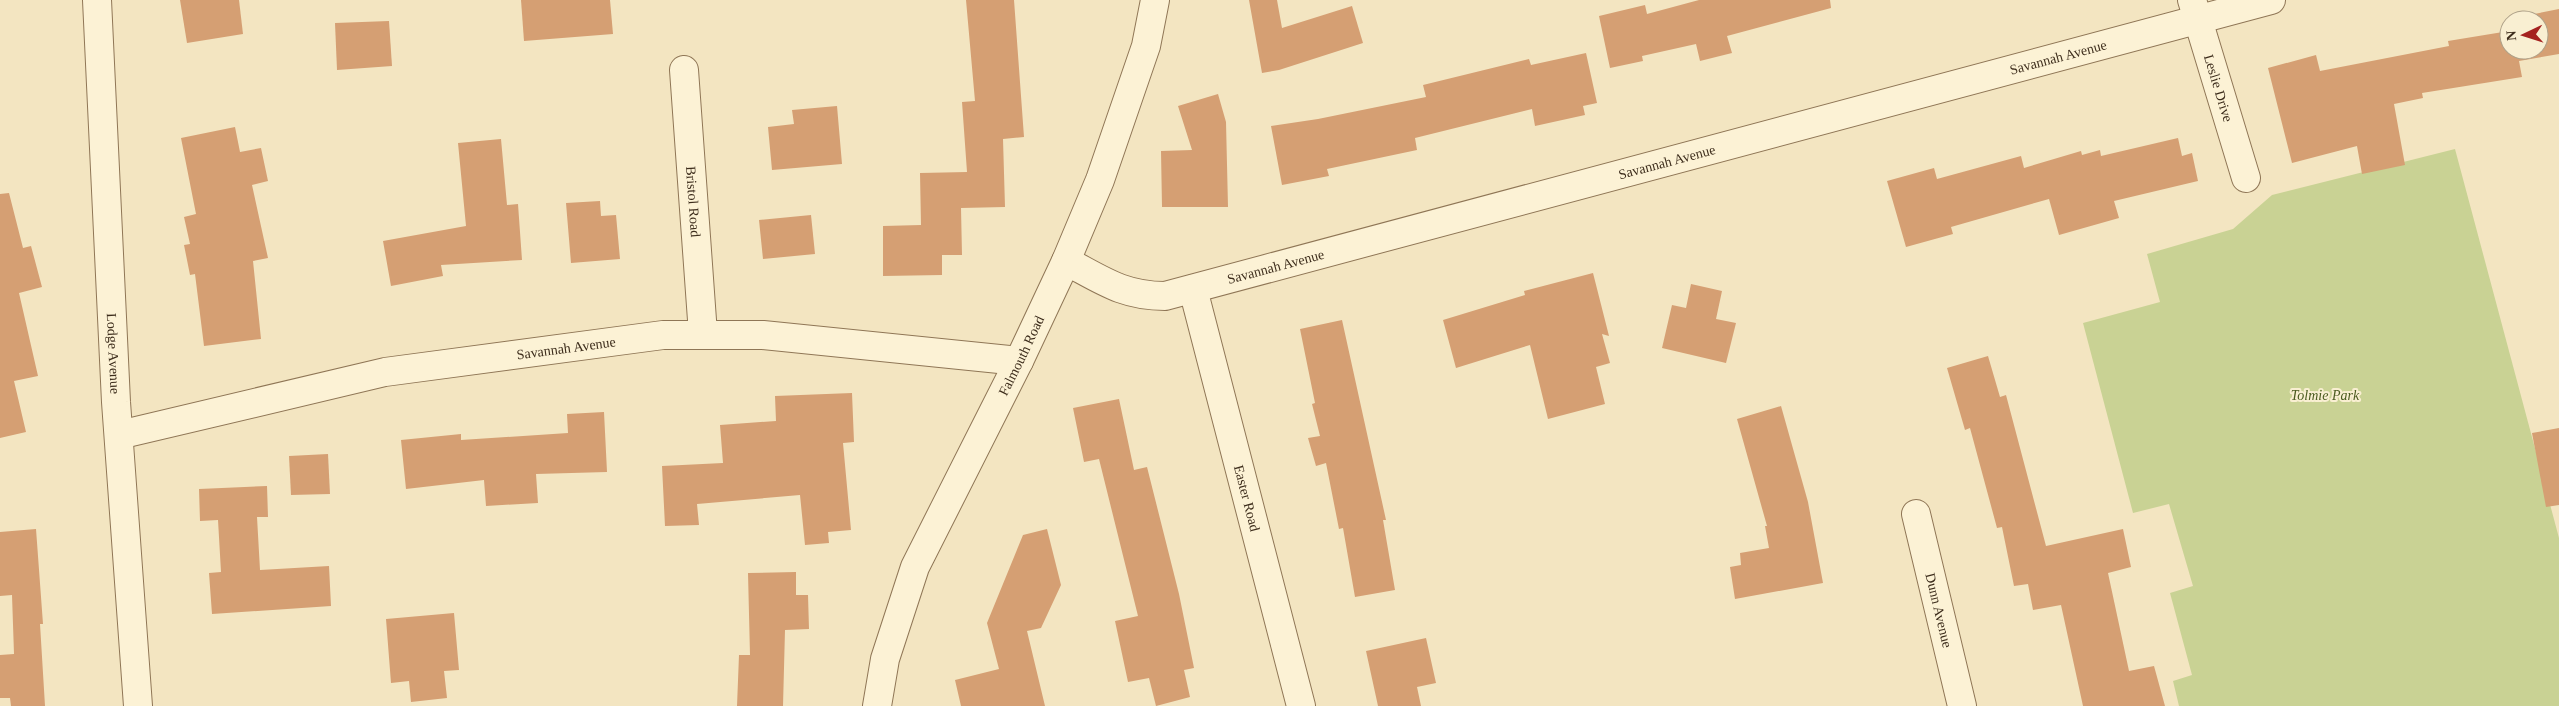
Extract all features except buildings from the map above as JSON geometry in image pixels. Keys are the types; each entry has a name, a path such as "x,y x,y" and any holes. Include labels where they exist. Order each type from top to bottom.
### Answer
{"street":[{"name":"Lodge Avenue","path":"97,0 119,435 138,706"},
{"name":"Falmouth Road","path":"877,706 885,659 916,567 1019,361 1066,261 1100,180 1146,46 1155,0"},
{"name":"Savannah Avenue","path":"1066,261 1126,291 1143,296 1166,296 2195,9 2271,0"},
{"name":"Leslie Drive","path":"2195,9 2246,178"},
{"name":"Bristol Road","path":"684,70 703,334"},
{"name":"Easter Road","path":"1193,290 1302,706"},
{"name":"Savannah Avenue","path":"119,435 386,372 620,339 703,334 763,335 1019,361"},
{"name":"Dunn Avenue","path":"1916,514 1962,706"}],"green space":[{"name":"Tolmie Park","path":"2455,149 2559,538 2559,706 2179,706 2173,681 2192,675 2170,593 2193,586 2169,504 2133,513 2083,323 2160,302 2147,254 2233,229 2272,195"}]}
